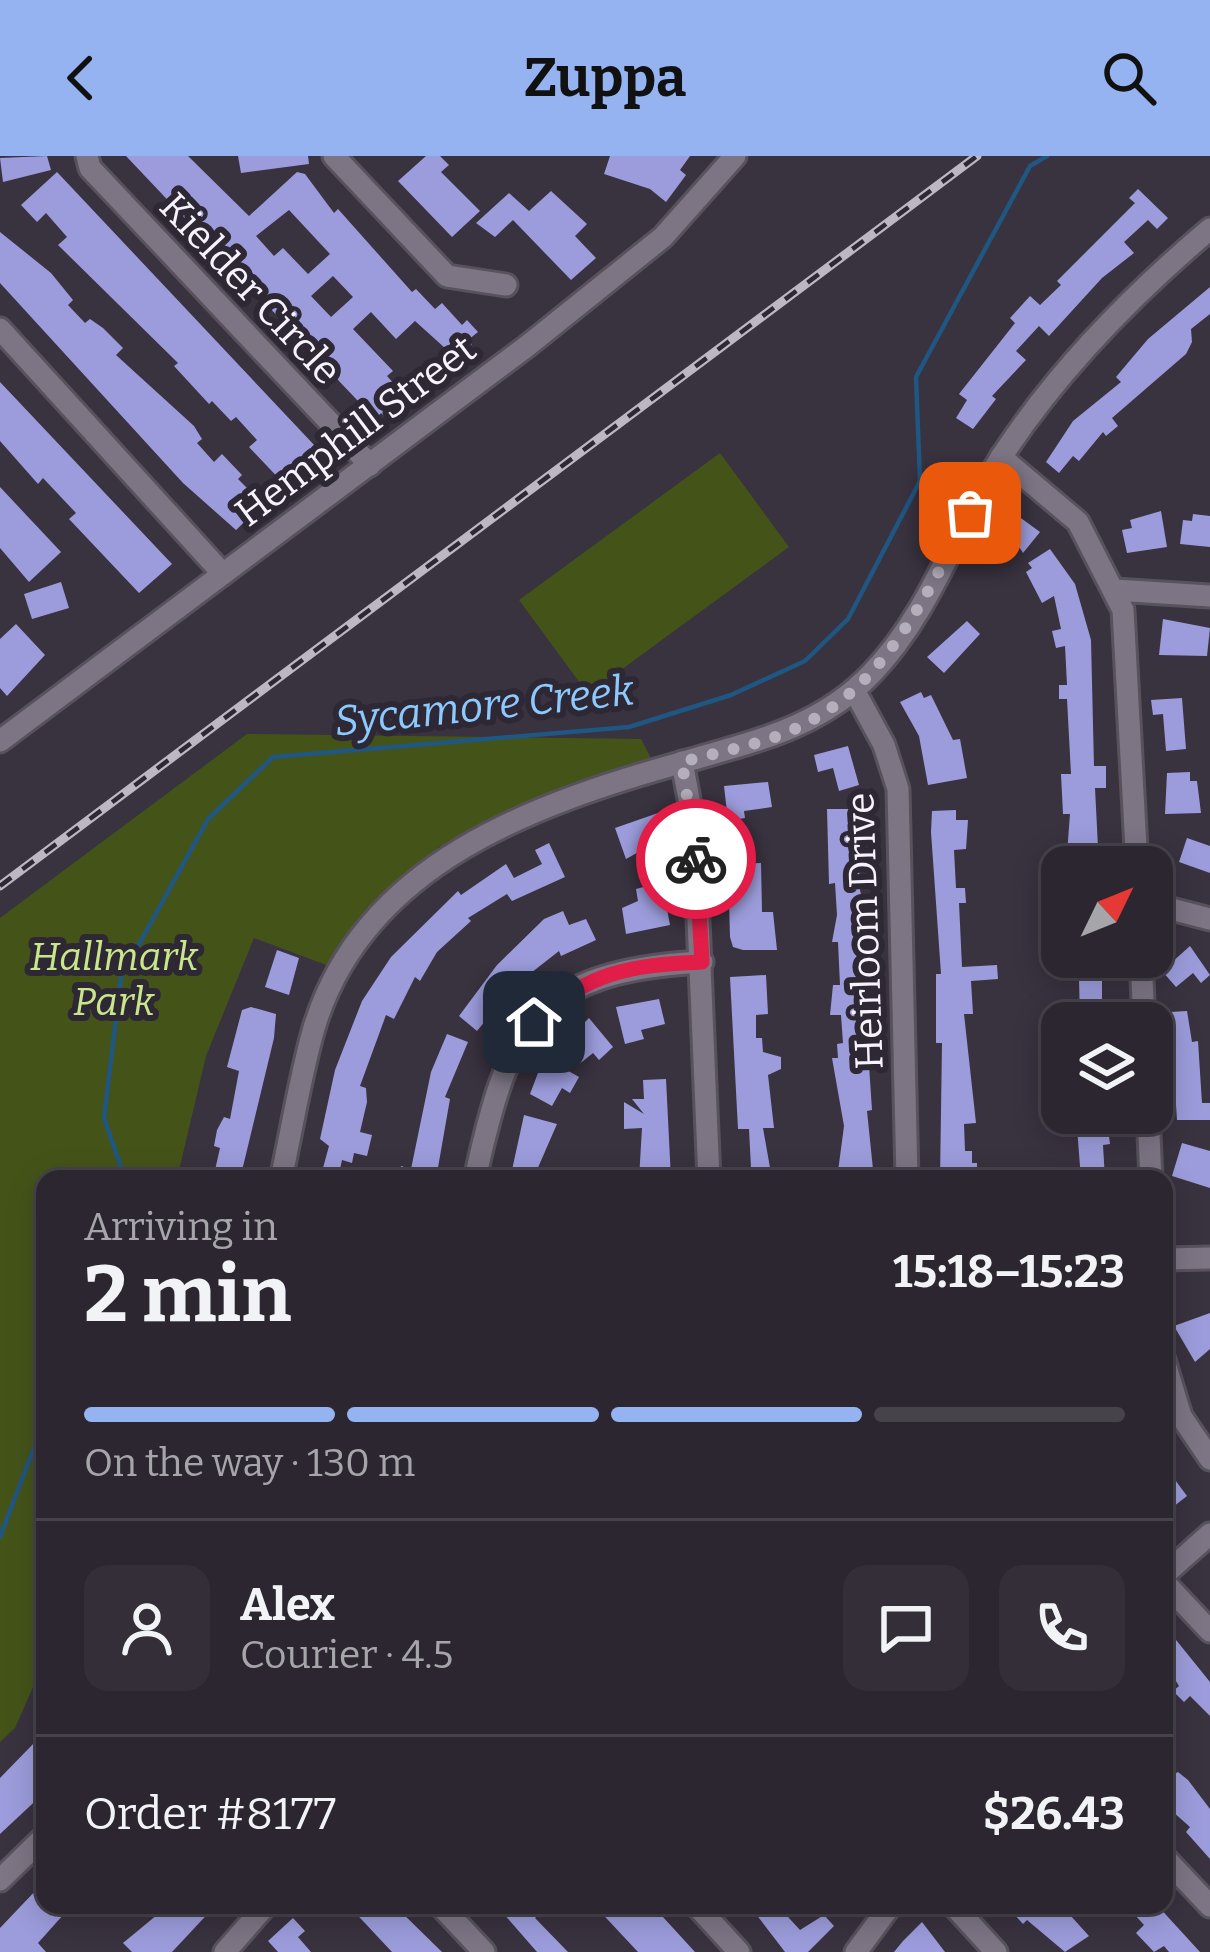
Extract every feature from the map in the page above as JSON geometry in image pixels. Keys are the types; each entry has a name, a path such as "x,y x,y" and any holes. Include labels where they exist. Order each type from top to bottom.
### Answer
{"street":[{"name":"Kielder Circle","path":"87,156 90,168 182,269 370,465"},
{"path":"334,156 447,276 506,285"},
{"name":"Hemphill Street","path":"0,741 370,465 663,237 735,156"},
{"path":"283,1170 322,1008 365,931 392,902 440,862 508,820 790,731 854,690 898,643 1001,457 1062,373 1210,229"},
{"path":"0,329 223,574"},
{"path":"1001,457 1078,522 1114,590 1128,644 1136,846"},
{"path":"1114,590 1210,596"},
{"name":"Heirloom Drive","path":"854,690 884,745 898,789 907,1170"},
{"path":"682,762 694,825 709,1170"},
{"path":"1173,910 1210,920"},
{"path":"477,1170 504,1062 544,1013 572,991 633,965 702,962"},
{"path":"1149,1134 1151,1170"},
{"path":"1173,1258 1210,1258"},
{"path":"1173,1390 1181,1416 1210,1459"},
{"path":"1173,1569 1210,1534"},
{"path":"1173,1588 1210,1631"},
{"path":"0,1880 36,1845"},
{"path":"1173,1867 1210,1906"},
{"path":"226,1952 258,1914"},
{"path":"448,1914 484,1952"},
{"path":"704,1914 740,1952"},
{"path":"856,1952 884,1914"},
{"path":"961,1914 996,1952"}],"green space":[{"path":"720,453 789,547 588,694 519,600"},
{"name":"Hallmark Park","path":"247,734 641,739 653,762 539,797 438,847 329,966 254,938 206,1056 179,1170 36,1170 36,1680 15,1728 0,1742 0,918"}],"building":[{"path":"47,156 51,170 3,182 0,158"},
{"path":"126,156 188,156 249,216 297,172 305,174 334,213 338,209 412,292 416,289 435,309 442,303 462,325 467,320 478,332 456,358 415,321 396,339 371,312 353,329 393,371 387,376 404,395 385,417 381,413 375,419","holes":["289,210 330,254 308,274 283,248 274,256 256,236","333,276 353,297 331,317 311,296"]},
{"path":"238,156 308,156 309,164 241,173"},
{"path":"426,156 440,156 449,165 441,172 480,211 452,237 398,181"},
{"path":"610,156 690,156 680,170 686,175 666,202 650,189 604,174"},
{"path":"57,172 316,447 312,459 285,485 249,447 257,440 236,417 231,421 212,401 209,404 174,366 178,363 58,245 67,237 46,213 37,222 21,205"},
{"path":"1138,189 1168,218 1157,229 1148,220 1124,242 1134,253 1102,278 1049,336 1039,326 1016,351 1026,360 992,396 996,399 973,429 956,418 967,400 959,394 1015,323 1010,318 1030,296 1040,305 1061,285 1057,281 1135,203 1129,198"},
{"path":"551,191 587,224 575,236 596,258 571,280 513,220 495,237 476,223 509,193 529,211"},
{"path":"0,232 51,273 73,300 68,305 85,323 90,319 123,348 116,355 194,426 202,439 197,443 214,462 222,454 242,475 238,479 263,504 236,530 183,483 0,283"},
{"path":"1210,287 1210,314 1191,329 1186,354 1112,418 1118,426 1106,436 1103,432 1079,461 1073,456 1059,473 1046,462 1073,421 1121,382 1116,377 1148,339"},
{"path":"0,382 172,564 139,593 69,519 76,513 43,478 38,484 0,441"},
{"path":"0,487 61,552 29,582 0,548"},
{"path":"1007,508 1040,532 1023,553 1016,542 1010,549 991,528"},
{"path":"1161,511 1167,547 1127,553 1122,530 1132,528 1130,520"},
{"path":"1193,514 1210,516 1210,547 1180,544 1183,520 1192,521"},
{"path":"1050,549 1075,584 1091,640 1094,766 1106,766 1106,788 1095,788 1098,846 1068,846 1070,814 1063,814 1061,774 1071,774 1067,699 1059,699 1059,685 1067,685 1065,646 1056,648 1052,631 1061,629 1054,596 1042,603 1026,572 1032,568 1028,563"},
{"path":"61,582 69,608 32,619 24,594"},
{"path":"1163,619 1210,628 1207,656 1159,655"},
{"path":"967,621 980,634 944,673 927,657"},
{"path":"16,624 45,655 7,696 0,688 0,639"},
{"path":"921,692 924,698 931,695 953,740 960,739 967,778 928,785 919,736 900,702"},
{"path":"1182,698 1186,749 1166,751 1163,714 1153,715 1151,700"},
{"path":"848,746 859,785 839,791 833,768 818,772 814,755"},
{"path":"1190,772 1190,781 1197,781 1201,813 1165,814 1167,773"},
{"path":"768,782 772,807 744,811 745,818 728,821 724,786"},
{"path":"827,809 861,809 859,885 866,945 861,945 873,1170 838,1170 844,1126 832,1058 838,1058 837,1044 843,1043 841,1015 830,1015 833,985 840,985 838,942 832,942 837,915 835,883 829,884"},
{"path":"956,810 956,820 968,820 966,849 954,850 956,888 965,888 966,903 959,903 962,967 997,965 998,979 971,981 973,1014 964,1014 976,1123 964,1124 965,1151 972,1151 977,1170 940,1170 942,1043 936,1043 936,974 941,974 932,811"},
{"path":"658,813 666,837 626,859 615,828"},
{"path":"1187,838 1210,846 1210,873 1179,862"},
{"path":"549,843 565,877 512,901 507,894 468,918 471,921 437,952 420,981 415,977 394,1019 386,1015 360,1086 366,1088 367,1102 360,1132 372,1135 367,1156 354,1153 352,1163 342,1160 340,1170 322,1170 329,1146 320,1139 335,1070 362,1001 391,957 458,891 461,895 506,864 514,878 542,864 535,850"},
{"path":"761,863 762,912 773,912 777,950 743,950 733,947 730,937 728,864"},
{"path":"662,882 670,925 626,934 622,908 638,901 636,889"},
{"path":"563,911 569,925 586,919 596,940 561,956 559,951 513,987 477,1031 459,1016 497,965 544,919"},
{"path":"1190,946 1210,975 1201,983 1193,973 1176,987 1168,978 1173,978 1173,961"},
{"path":"277,950 299,958 289,995 265,987"},
{"path":"766,975 768,1014 756,1015 756,1038 762,1038 763,1052 781,1057 781,1069 768,1075 774,1128 763,1128 770,1170 727,1170 751,1168 749,1129 738,1129 730,977"},
{"path":"1079,978 1102,978 1102,1002 1080,1002"},
{"path":"659,999 665,1024 641,1030 644,1039 625,1044 616,1007"},
{"path":"251,1007 276,1014 274,1038 242,1170 215,1170 220,1148 214,1146 217,1130 224,1117 230,1119 239,1071 227,1067 242,1010"},
{"path":"1187,1011 1192,1042 1198,1041 1202,1103 1210,1103 1210,1120 1177,1120 1173,1012"},
{"path":"589,1018 613,1047 599,1060 593,1053 578,1065 562,1045"},
{"path":"447,1034 468,1042 445,1097 450,1099 438,1170 400,1170 401,1166 411,1169 431,1072"},
{"path":"544,1057 579,1077 570,1093 562,1088 552,1106 530,1094"},
{"path":"666,1079 671,1170 640,1170 642,1128 624,1129 624,1102 644,1114 632,1099 644,1099 643,1080"},
{"path":"524,1115 557,1124 537,1170 512,1170"},
{"path":"1077,1134 1109,1134 1110,1144 1103,1145 1104,1170 1080,1170"},
{"path":"1182,1143 1210,1151 1210,1188 1173,1173"},
{"path":"1210,1313 1210,1349 1195,1362 1174,1326"},
{"path":"1173,1477 1187,1496 1173,1507"},
{"path":"1173,1636 1210,1682 1210,1716 1190,1696 1184,1702 1173,1691 1179,1686 1173,1676"},
{"path":"36,1743 36,1800 0,1834 0,1778"},
{"path":"1178,1772 1210,1809 1210,1859 1186,1832 1190,1827 1173,1812 1173,1775"},
{"path":"36,1890 36,1914 64,1914 38,1943 46,1952 0,1952 0,1928"},
{"path":"158,1914 208,1914 172,1952 132,1952 123,1943"},
{"path":"356,1914 403,1914 442,1952 392,1952"},
{"path":"504,1914 540,1914 535,1918 568,1952 537,1952"},
{"path":"602,1914 660,1914 695,1952 638,1952"},
{"path":"756,1914 785,1914 800,1930 824,1915 834,1926 808,1952 785,1952"},
{"path":"1014,1914 1069,1914 1089,1936 1065,1952 1027,1920 1023,1924"},
{"path":"1134,1914 1165,1914 1200,1952 1169,1952 1164,1946 1154,1952 1136,1933 1144,1925"},
{"path":"293,1918 305,1931 298,1937 311,1952 278,1952 268,1941"},
{"path":"922,1922 945,1952 894,1952 903,1941"}],"waterway":[{"name":"Sycamore Creek","path":"122,1170 104,1118 121,977 208,819 273,757 629,727 731,695 805,661 848,619 920,481 916,377 1030,166 1047,156"},
{"name":"Sycamore Creek","path":"0,1537 36,1443"}],"railway":[{"path":"0,886 977,156"}],"way so far":[{"path":"696,859 682,762 790,731 854,690 898,643 970,513"}],"route":[{"path":"534,1022 572,991 609,973 633,965 702,962 696,859"}]}
